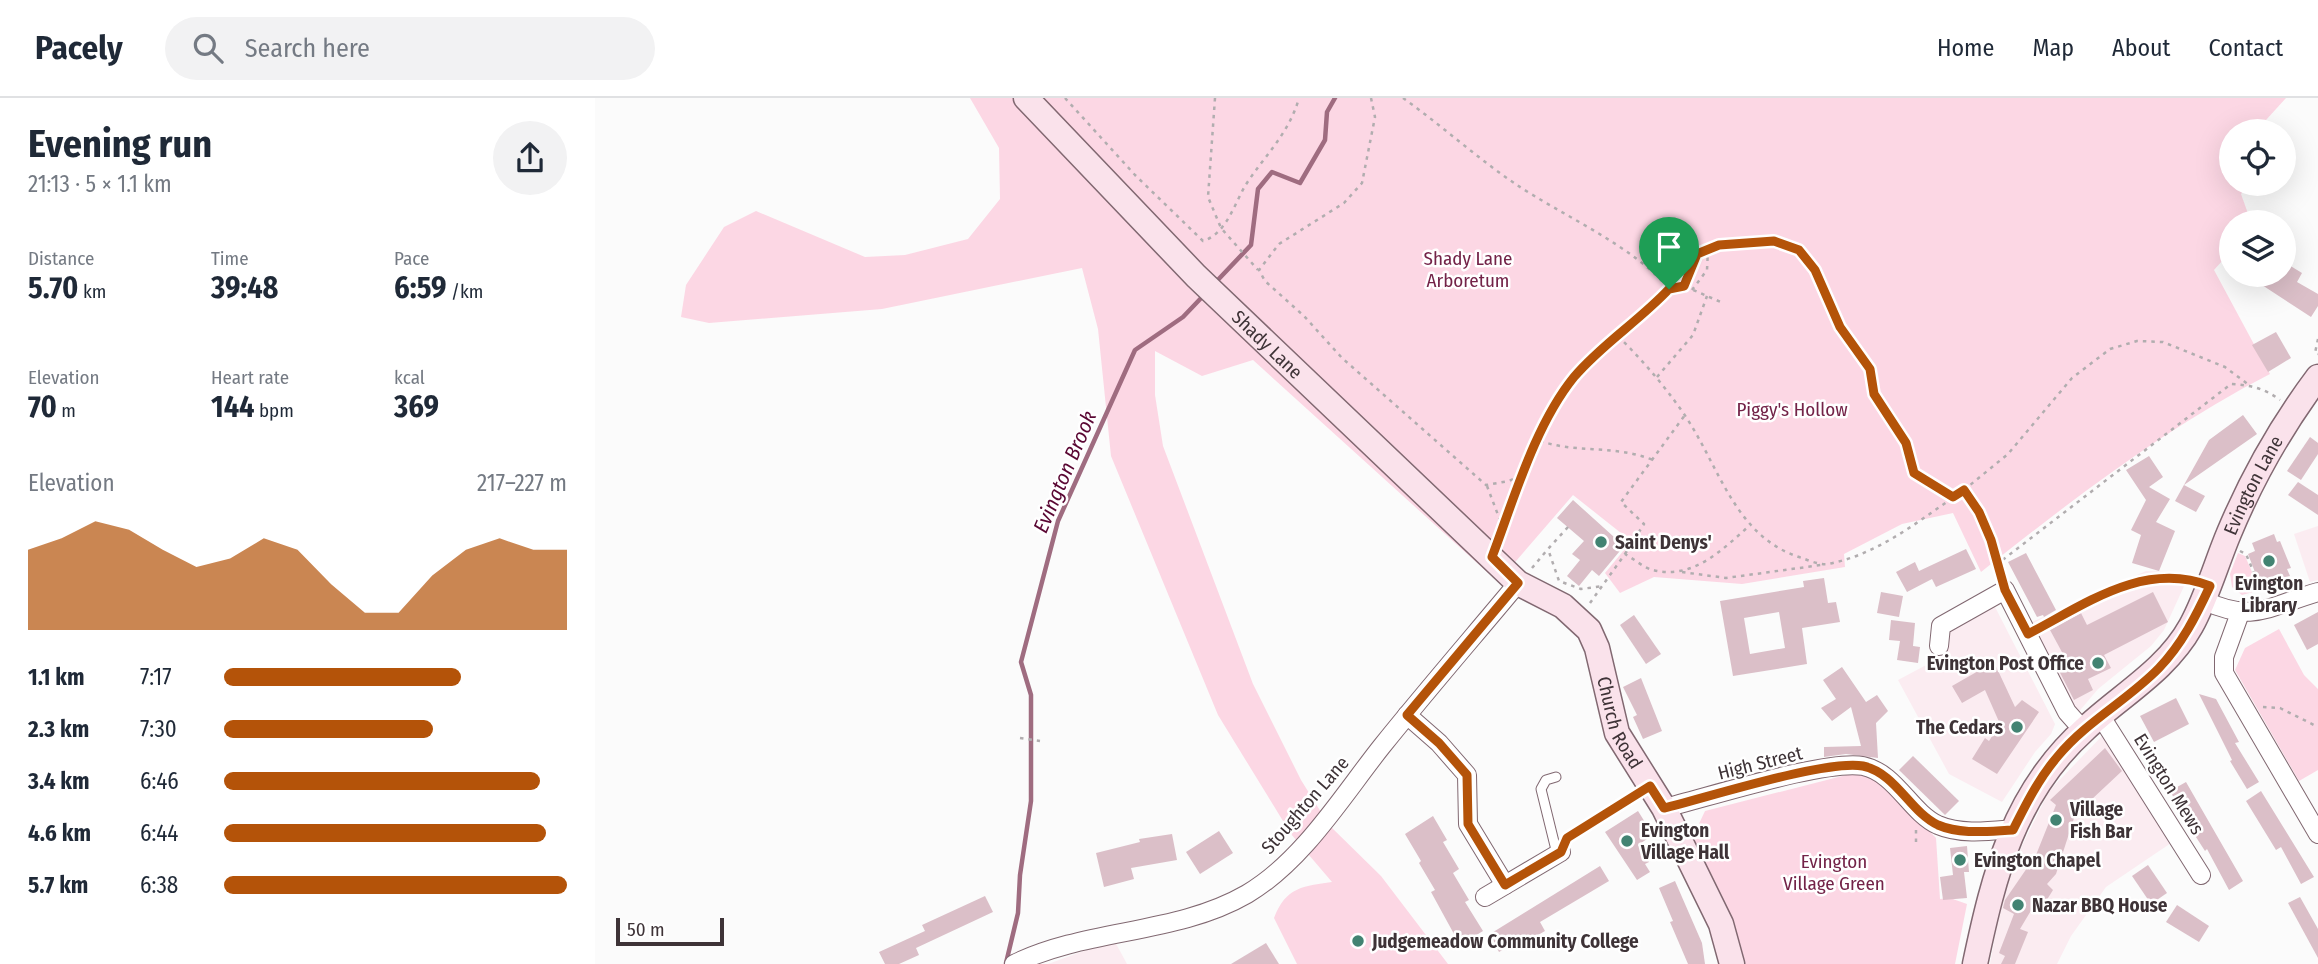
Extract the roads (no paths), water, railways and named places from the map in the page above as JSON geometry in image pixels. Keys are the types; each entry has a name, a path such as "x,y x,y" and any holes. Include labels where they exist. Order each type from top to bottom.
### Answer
{"street":[{"name":"Shady Lane","path":"1026,98 1196,276 1518,583"},
{"name":"Evington Lane","path":"1975,964 1995,875 2013,830 2042,778 2058,755 2158,668 2191,626 2225,544 2277,436 2318,377"},
{"name":"Church Road","path":"1518,583 1579,617 1589,630 1597,648 1617,733 1664,808 1721,924 1732,964"},
{"name":"Stoughton Lane","path":"1014,964 1072,945 1212,911 1248,893 1301,847 1518,583"},
{"name":"Evington Mews","path":"1939,646 1935,622 2005,590 2067,712 2092,723 2201,875"},
{"path":"2206,593 2240,613 2268,608 2318,592"},
{"path":"2240,613 2223,665 2318,834"},
{"path":"1407,715 1439,743 1467,775 1468,824 1505,885"},
{"name":"High Street","path":"1664,808 1819,769 1863,766 1886,777 1937,825 1961,831 2013,830"},
{"path":"1485,897 1559,853"}],"lane":[{"path":"2028,634 2137,580 2193,579 2206,593"},
{"path":"1556,777 1546,780 1541,789 1559,853"}],"waterway":[{"name":"Evington Brook","path":"1214,284 1251,245 1258,189 1272,172 1300,183 1325,140 1327,112 1335,98"},
{"name":"Evington Brook","path":"1006,963 1018,913 1020,875 1031,801 1031,695 1021,662 1058,521 1135,350 1183,317 1204,295"}],"place":[{"name":"Saint Denys'","path":"1601,542"},
{"name":"Evington Library","path":"2269,561"},
{"name":"Evington Post Office","path":"2098,663"},
{"name":"The Cedars","path":"2017,727"},
{"name":"Village Fish Bar","path":"2056,820"},
{"name":"Evington Village Hall","path":"1627,841"},
{"name":"Evington Chapel","path":"1960,860"},
{"name":"Nazar BBQ House","path":"2018,905"},
{"name":"Judgemeadow Community College","path":"1358,941"}],"park label":[{"name":"Shady Lane Arboretum","path":"1468,269"},
{"name":"Piggy's Hollow","path":"1792,409"},
{"name":"Evington Village Green","path":"1834,872"}]}
